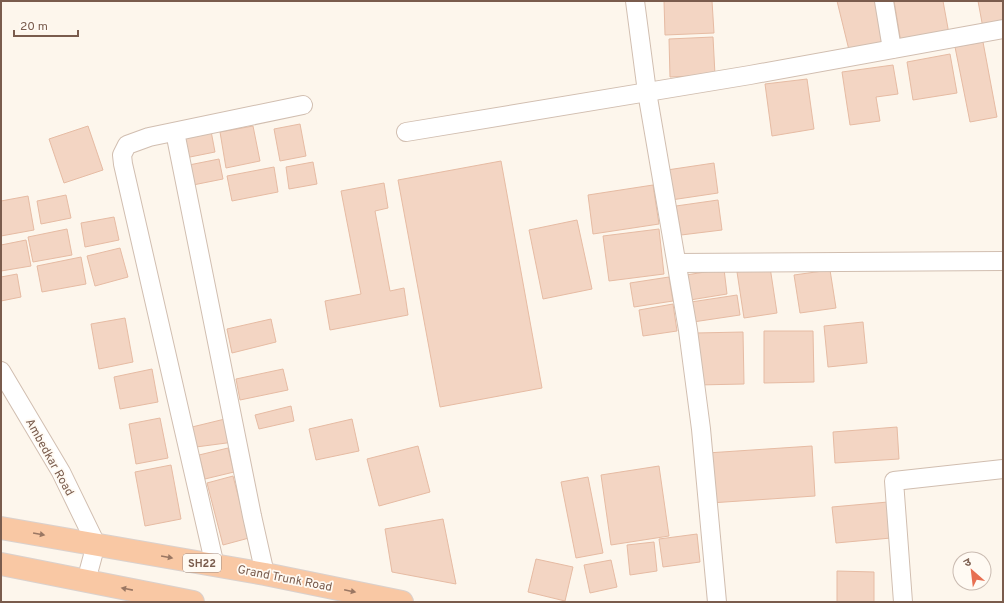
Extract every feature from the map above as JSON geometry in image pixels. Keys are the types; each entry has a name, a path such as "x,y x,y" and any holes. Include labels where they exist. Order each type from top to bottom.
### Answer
{"highway":[{"name":"Grand Trunk Road","path":"1,528 265,574 402,602"},
{"path":"1,564 193,602"}],"street":[{"path":"635,1 647,92 688,330 718,602"},
{"path":"884,1 892,49"},
{"path":"406,132 750,75 1003,29"},
{"path":"215,566 122,155 127,145 149,137 303,105"},
{"path":"175,132 250,508 265,574"},
{"path":"677,263 1003,261"},
{"name":"Ambedkar Road","path":"1,371 61,472 96,544"},
{"path":"903,602 894,481 1003,469"},
{"path":"86,581 96,544"}],"building":[{"path":"664,1 712,1 714,33 665,35"},
{"path":"837,1 878,1 887,41 849,50"},
{"path":"894,1 943,1 949,34 901,43"},
{"path":"978,1 1003,1 1003,24 983,28"},
{"path":"713,37 715,75 670,77 669,39"},
{"path":"983,42 997,117 970,122 955,47"},
{"path":"950,54 957,93 913,100 907,62"},
{"path":"893,65 898,94 876,97 880,121 850,125 842,72"},
{"path":"807,79 814,129 772,136 765,84"},
{"path":"300,124 306,156 280,161 274,129"},
{"path":"88,126 103,170 64,183 49,139"},
{"path":"253,126 260,161 226,168 220,132"},
{"path":"211,131 215,152 185,158 181,136"},
{"path":"219,159 223,179 193,185 189,165"},
{"path":"501,161 542,388 440,407 398,180"},
{"path":"313,162 317,184 289,189 286,167"},
{"path":"714,163 718,193 671,200 667,170"},
{"path":"274,167 278,192 232,201 227,176"},
{"path":"384,183 388,208 375,211 390,291 404,288 408,315 330,330 325,301 361,294 341,191"},
{"path":"653,185 659,224 593,234 588,195"},
{"path":"66,195 71,218 41,224 37,201"},
{"path":"28,196 34,230 1,236 1,201"},
{"path":"718,200 722,230 681,235 676,206"},
{"path":"114,217 119,240 85,247 81,223"},
{"path":"577,220 592,289 543,299 529,230"},
{"path":"67,229 72,255 33,262 28,237"},
{"path":"659,229 664,274 609,281 603,236"},
{"path":"26,240 31,266 1,271 1,245"},
{"path":"120,248 128,277 95,286 87,256"},
{"path":"81,257 86,284 42,292 37,266"},
{"path":"770,267 777,313 744,318 737,272"},
{"path":"724,269 727,294 690,300 686,275"},
{"path":"830,270 836,308 800,313 794,275"},
{"path":"17,274 21,297 1,301 1,277"},
{"path":"669,277 673,301 634,307 630,283"},
{"path":"737,295 740,315 693,322 691,302"},
{"path":"673,304 677,331 643,336 639,310"},
{"path":"125,318 133,362 99,369 91,324"},
{"path":"271,319 276,342 232,353 227,329"},
{"path":"863,322 867,363 828,367 824,326"},
{"path":"764,331 813,331 814,382 764,383"},
{"path":"743,332 744,384 697,385 696,333"},
{"path":"152,369 158,402 120,409 114,377"},
{"path":"283,369 288,390 240,400 236,379"},
{"path":"291,406 294,421 259,429 255,415"},
{"path":"160,418 168,458 136,464 129,424"},
{"path":"229,418 234,442 196,447 192,427"},
{"path":"352,419 359,451 316,460 309,429"},
{"path":"897,427 899,459 835,463 833,432"},
{"path":"418,446 430,492 379,506 367,459"},
{"path":"812,446 815,496 710,503 707,453"},
{"path":"228,448 234,472 205,479 199,455"},
{"path":"171,465 181,519 145,526 135,472"},
{"path":"659,466 669,536 611,545 601,475"},
{"path":"233,476 249,538 223,545 207,483"},
{"path":"588,477 603,553 576,558 561,482"},
{"path":"888,502 891,538 836,543 832,507"},
{"path":"443,519 456,584 392,572 385,529"},
{"path":"697,534 700,562 663,567 659,539"},
{"path":"654,542 657,571 630,575 627,545"},
{"path":"536,559 573,567 565,601 528,592"},
{"path":"611,560 617,587 590,593 584,565"},
{"path":"837,571 874,572 874,602 837,602"}]}
